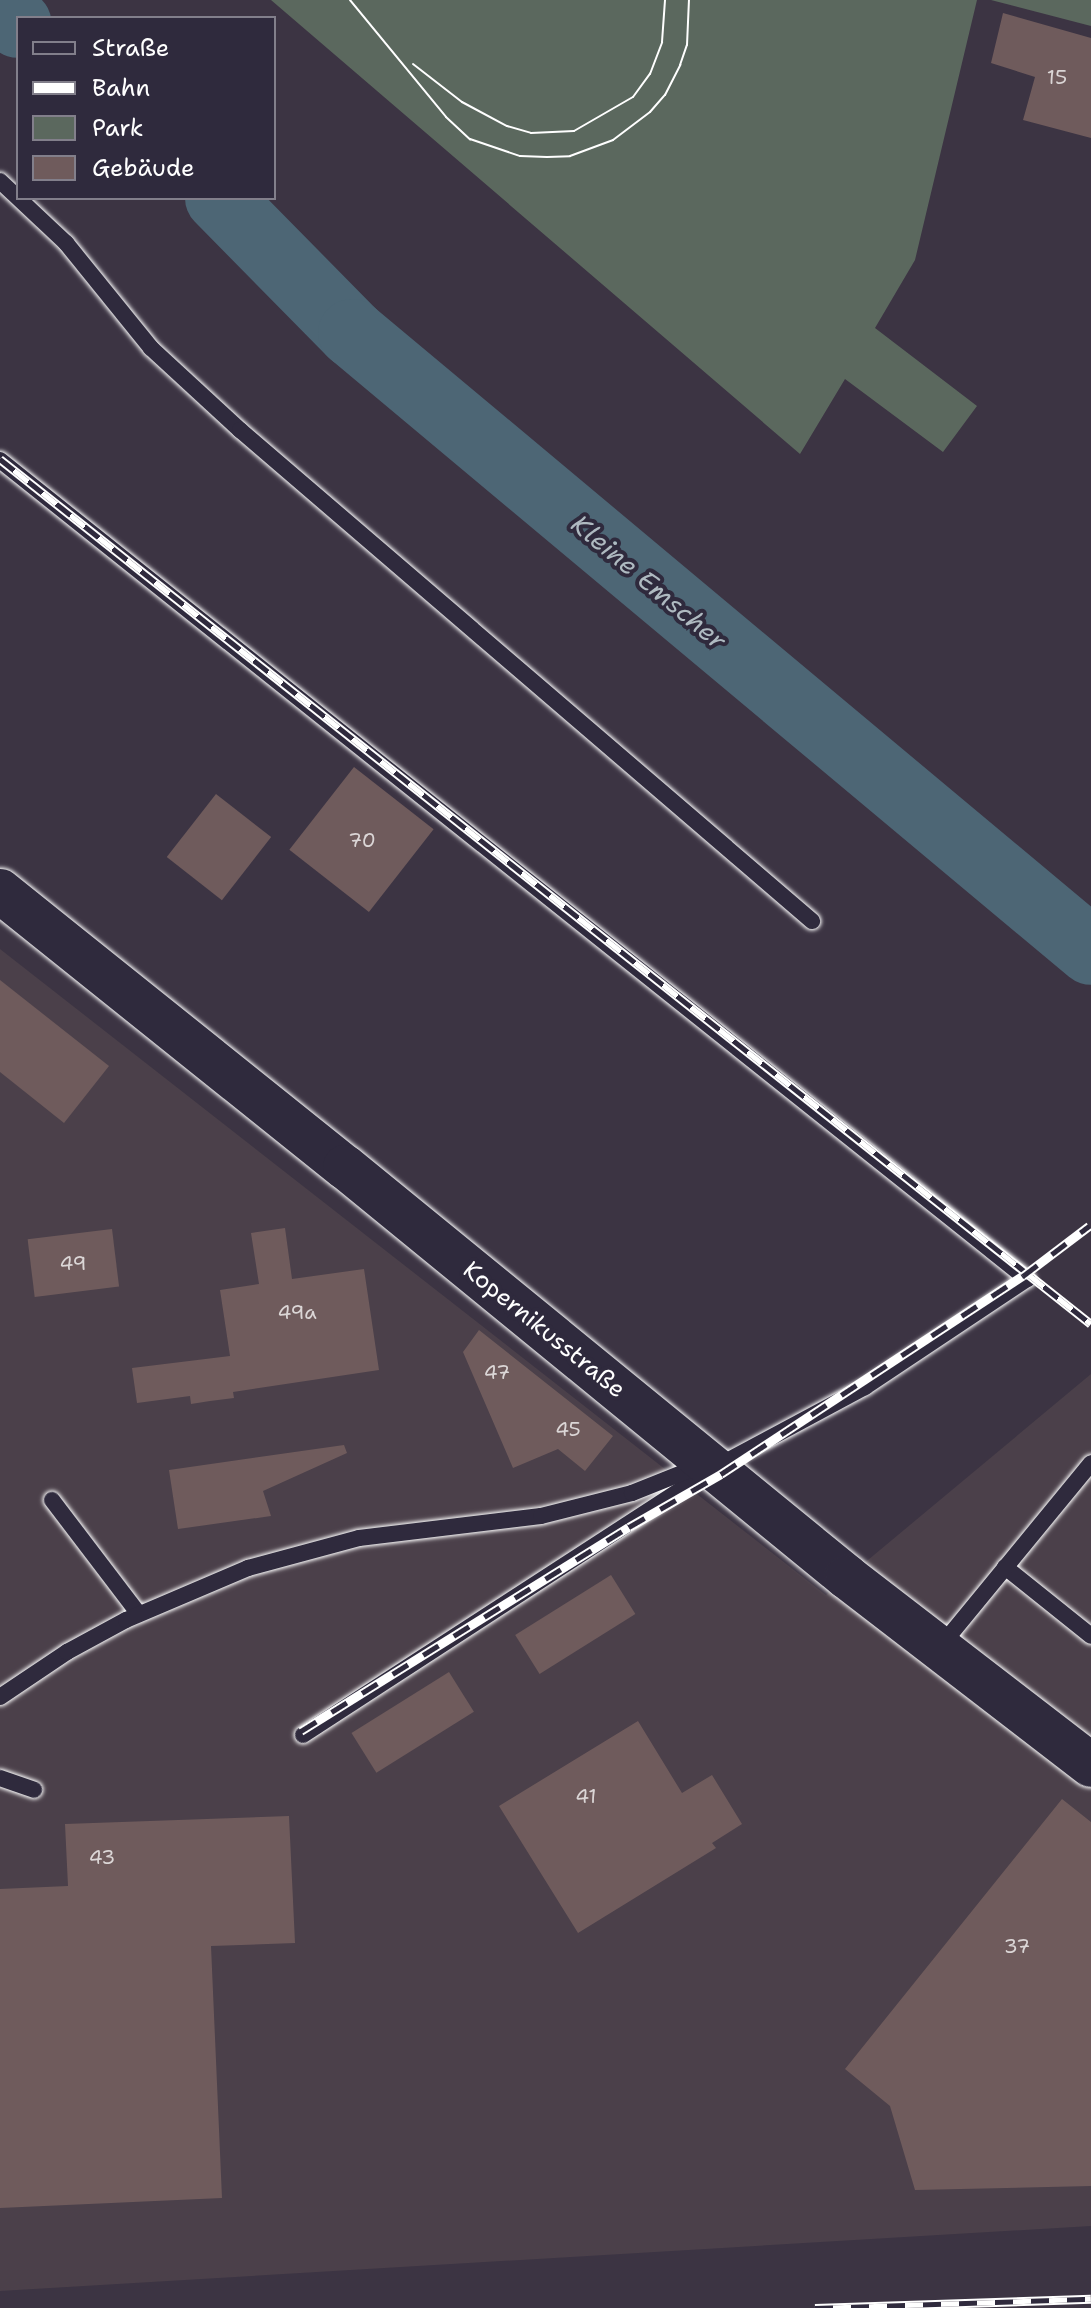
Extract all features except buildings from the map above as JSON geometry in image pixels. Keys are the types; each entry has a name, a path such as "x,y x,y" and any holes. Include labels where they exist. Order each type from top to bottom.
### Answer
{"street":[{"name":"Kopernikusstraße","path":"0,891 710,1465 1091,1765"}],"lane":[{"path":"0,181 16,196"},
{"path":"20,200 66,243 151,348 240,430 812,921"},
{"path":"0,460 1027,1279 865,1387 710,1465 303,1735"},
{"path":"939,1648 1091,1463"},
{"path":"0,1697 67,1652 139,1614 248,1568 301,1552 383,1534 541,1516 632,1493 710,1465"},
{"path":"52,1500 139,1614"},
{"path":"1005,1567 1091,1636"},
{"path":"0,1778 34,1790"}],"shaded area":[{"path":"0,949 826,1595 1091,1374 1091,2226 0,2291"}],"green space":[{"path":"271,0 977,0 915,260 875,328 977,406 943,452 845,379 800,454"},
{"path":"991,0 1091,0 1091,26"}],"waterway":[{"name":"Kleine Emscher","path":"0,9 16,22"},
{"name":"Kleine Emscher","path":"221,200 352,333 1091,951"}],"tram line":[{"path":"350,0 446,117 470,139 520,156 547,157 570,156 613,140 650,112 665,95 687,45 689,0"},
{"path":"413,64 462,102 507,126 531,133 574,131 633,97 650,74 662,42 665,0"}],"railway":[{"path":"0,459 1091,1324"},
{"path":"301,1731 629,1527 721,1474 1023,1276 1089,1226"},
{"path":"815,2308 1091,2299"}]}
